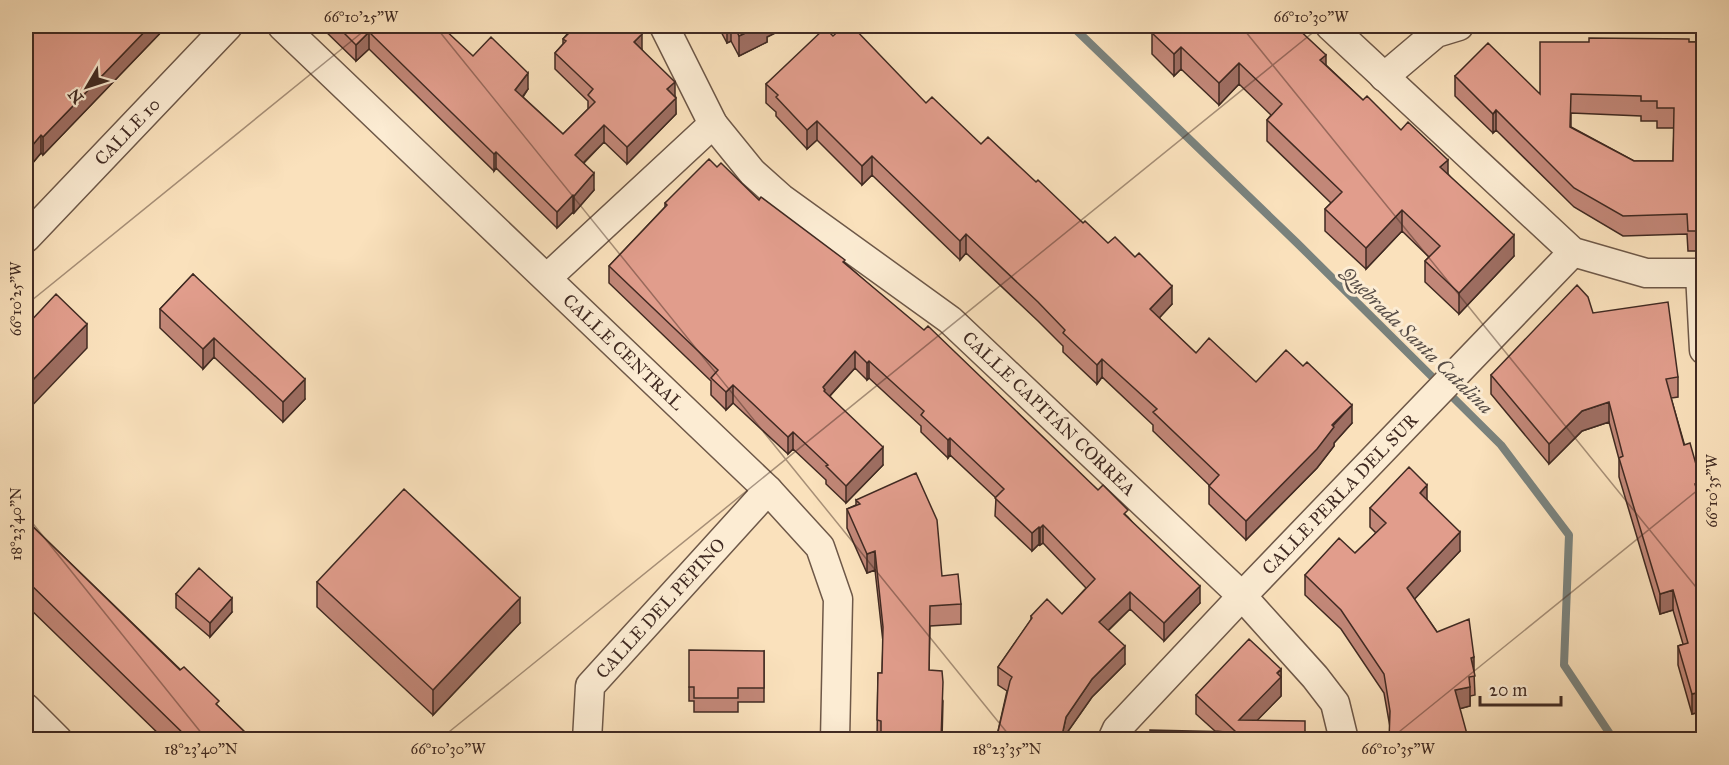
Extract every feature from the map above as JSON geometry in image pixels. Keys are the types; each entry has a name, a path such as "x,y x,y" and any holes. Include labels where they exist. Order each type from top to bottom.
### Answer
{"street":[{"name":"CALLE 10","path":"26,238 228,26"},
{"name":"CALLE CENTRAL","path":"282,26 768,490 820,548 838,599 835,740"},
{"name":"CALLE CAPITÁN CORREA","path":"664,26 713,124 752,172 782,198 950,320 1242,596 1315,677 1335,703 1344,740"},
{"path":"1330,26 1573,252 1646,273 1702,273 1704,350"},
{"path":"1384,77 1436,33 1459,26"},
{"path":"547,278 713,124"},
{"name":"CALLE PERLA DEL SUR","path":"1112,740 1117,729 1242,596 1573,252"},
{"name":"CALLE DEL PEPINO","path":"587,740 590,686 768,490"}],"building":[{"path":"26,26 150,26 43,137 41,135 26,153"},
{"path":"337,26 430,26 436,31 441,26 473,56 491,37 528,73 515,90 563,134 595,102 588,95 593,89 555,53 566,41 563,39 576,26 633,26 642,34 634,42 675,82 667,89 676,98 627,147 604,125 575,155 594,173 557,212 369,32 356,45"},
{"path":"734,26 760,26 739,36"},
{"path":"844,26 848,28 852,26 926,103 932,97 981,144 988,137 1036,182 1038,180 1083,223 1085,221 1108,243 1115,237 1135,257 1139,253 1172,286 1150,309 1196,353 1209,338 1256,382 1286,350 1303,366 1307,362 1352,405 1332,425 1334,427 1317,449 1246,521 1209,486 1219,475 1153,412 1157,409 1102,359 1097,365 1063,333 1065,330 1038,302 966,234 960,241 872,156 862,166 817,121 807,130 776,97 778,95 766,84 825,28 833,36"},
{"path":"1159,26 1295,26 1326,55 1320,60 1363,100 1367,96 1401,130 1408,122 1448,160 1440,167 1514,235 1459,293 1425,261 1440,246 1402,210 1366,248 1325,209 1342,192 1267,120 1282,104 1239,63 1219,83 1181,47 1174,54 1152,33"},
{"path":"1589,38 1689,39 1689,42 1704,42 1704,231 1688,231 1687,214 1623,216 1574,188 1496,110 1493,114 1455,76 1488,43 1540,94 1540,42 1589,42","holes":["1571,94 1641,96 1641,101 1657,101 1657,108 1674,108 1673,161 1634,161 1570,127"]},
{"path":"709,159 717,167 721,163 759,200 761,197 845,260 843,262 924,330 928,326 1098,490 1103,485 1128,510 1124,514 1200,586 1164,623 1130,592 1099,622 1125,646 1092,679 1066,717 1061,740 996,740 1012,677 998,667 1032,618 1031,616 1047,599 1062,614 1095,579 1043,525 1032,533 995,498 1004,489 950,438 948,440 921,415 924,411 855,351 823,387 824,391 883,447 846,486 826,466 828,465 793,432 788,437 733,385 726,392 711,378 718,370 609,266 667,205 665,203"},
{"path":"193,274 305,379 283,402 214,338 203,349 160,309"},
{"path":"1577,285 1588,297 1593,313 1668,302 1678,377 1666,379 1684,445 1690,443 1701,482 1695,484 1704,514 1704,691 1692,694 1678,646 1688,643 1673,590 1660,594 1619,458 1623,456 1609,402 1582,411 1549,444 1491,375"},
{"path":"56,294 87,324 26,387 26,326"},
{"path":"1409,467 1427,485 1420,493 1460,532 1407,588 1437,632 1469,619 1474,657 1471,658 1475,676 1469,677 1470,687 1455,690 1467,740 1389,740 1390,711 1384,674 1341,610 1305,575 1339,538 1355,553 1386,523 1370,508"},
{"path":"916,473 937,520 942,576 958,574 961,604 930,606 929,670 942,671 943,682 941,740 881,740 881,721 877,720 878,673 882,673 883,627 875,551 867,554 847,509 860,504 856,500"},
{"path":"404,489 520,598 433,690 317,582"},
{"path":"26,520 180,670 184,667 219,701 216,704 253,740 190,740 26,580"},
{"path":"199,568 232,598 210,623 176,594"},
{"path":"1249,639 1281,669 1277,673 1281,677 1239,720 1305,721 1305,740 1145,740 1145,732 1150,732 1150,730 1236,732 1196,695"},
{"path":"689,650 764,651 764,688 738,688 738,698 694,698 694,687 689,687"}],"waterway":[{"name":"Quebrada Santa Catalina","path":"1072,26 1297,243 1501,445 1569,535 1564,665 1614,740"}]}
